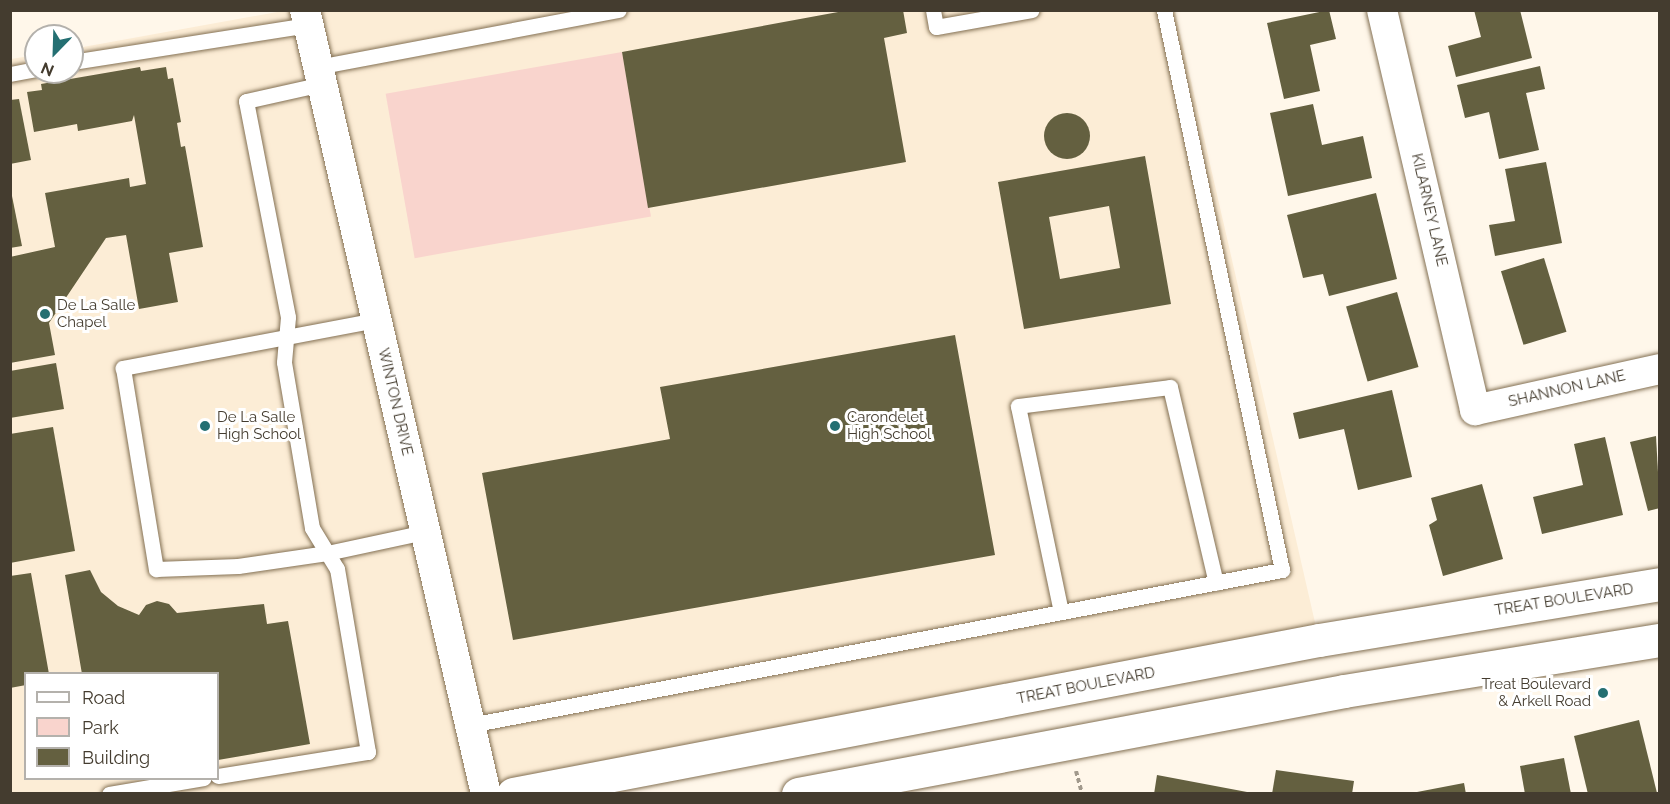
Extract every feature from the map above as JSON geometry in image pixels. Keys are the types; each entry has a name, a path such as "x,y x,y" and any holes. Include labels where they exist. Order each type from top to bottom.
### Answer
{"main road":[{"name":"TREAT BOULEVARD","path":"513,794 1319,640 1659,585"},
{"path":"798,794 1344,692 1659,640"}],"street":[{"name":"KILARNEY LANE","path":"1382,10 1475,410"},
{"name":"WINTON DRIVE","path":"306,18 486,794"},
{"name":"SHANNON LANE","path":"1475,410 1659,369"}],"lane":[{"path":"219,776 368,753 337,569 312,528 284,362 288,317 246,101 319,75 618,10"},
{"path":"933,10 936,27 1032,10"},
{"path":"470,724 1282,570 1164,10"},
{"path":"84,60 306,18"},
{"path":"376,320 123,368 156,569 238,566 327,553 425,532"},
{"path":"1061,612 1018,406 1170,387 1216,583"},
{"path":"109,794 192,780"}],"shaded area":[{"name":"Carondelet High School","path":"288,10 1175,11 1319,640 513,793 11,794 11,59 24,57 24,84 84,84 84,47"}],"green space":[{"path":"622,52 651,216 415,258 386,94"}],"building":[{"path":"849,10 903,10 907,33 884,38 906,162 648,208 622,52"},
{"path":"1329,10 1336,39 1310,45 1320,91 1284,99 1267,23"},
{"path":"1474,10 1520,10 1532,58 1456,77 1448,46 1481,37"},
{"path":"1540,66 1545,89 1526,93 1539,150 1499,159 1489,112 1465,118 1457,85"},
{"path":"140,67 141,71 166,67 168,79 173,78 181,122 177,123 181,147 185,146 203,247 169,253 178,302 139,309 126,235 106,238 49,323 55,355 10,363 10,257 55,247 45,193 129,178 130,187 146,184 134,115 132,121 78,131 77,124 34,132 27,92 42,90 41,84 84,84 84,77"},
{"path":"19,99 31,160 10,164 10,100"},
{"path":"1313,104 1322,145 1363,136 1372,178 1288,196 1270,113"},
{"path":"1072,113 1084,119 1089,127 1089,145 1084,153 1076,158 1062,159 1050,153 1045,145 1044,131 1050,119 1058,114"},
{"path":"1145,156 1171,304 1024,329 998,182","holes":["1109,206 1120,268 1060,279 1049,217"]},
{"path":"1546,162 1562,243 1495,256 1489,225 1515,221 1505,169"},
{"path":"10,186 22,246 10,248"},
{"path":"1376,193 1397,279 1329,296 1323,274 1303,278 1287,215"},
{"path":"1544,258 1567,332 1523,345 1501,271"},
{"path":"1397,292 1418,367 1368,382 1346,307"},
{"path":"955,335 995,555 513,640 482,473 670,439 660,387"},
{"path":"56,363 64,409 10,418 10,371"},
{"path":"1392,390 1412,477 1358,490 1344,429 1299,439 1293,413"},
{"path":"53,427 75,551 10,563 10,434"},
{"path":"1656,436 1660,508 1648,511 1630,442"},
{"path":"1605,437 1623,515 1542,534 1533,497 1583,485 1574,444"},
{"path":"1482,484 1503,559 1443,576 1429,525 1437,520 1431,498"},
{"path":"90,570 101,592 118,606 139,615 146,605 157,601 169,604 177,613 264,604 267,624 288,621 310,744 219,760 219,672 82,672 65,575"},
{"path":"31,573 49,672 24,672 24,685 10,688 10,576"},
{"path":"1639,720 1657,793 1588,794 1574,736"},
{"path":"1564,758 1571,794 1525,794 1520,766"},
{"path":"1276,770 1354,781 1352,794 1272,794"},
{"path":"1157,775 1247,792 1246,794 1154,794"},
{"path":"1464,783 1466,794 1417,794 1417,792"}],"place":[{"name":"De La Salle Chapel","path":"45,314"},
{"name":"De La Salle High School","path":"205,426"},
{"name":"Carondelet High School","path":"835,426"},
{"name":"Treat Boulevard & Arkell Road","path":"1603,693"}]}
